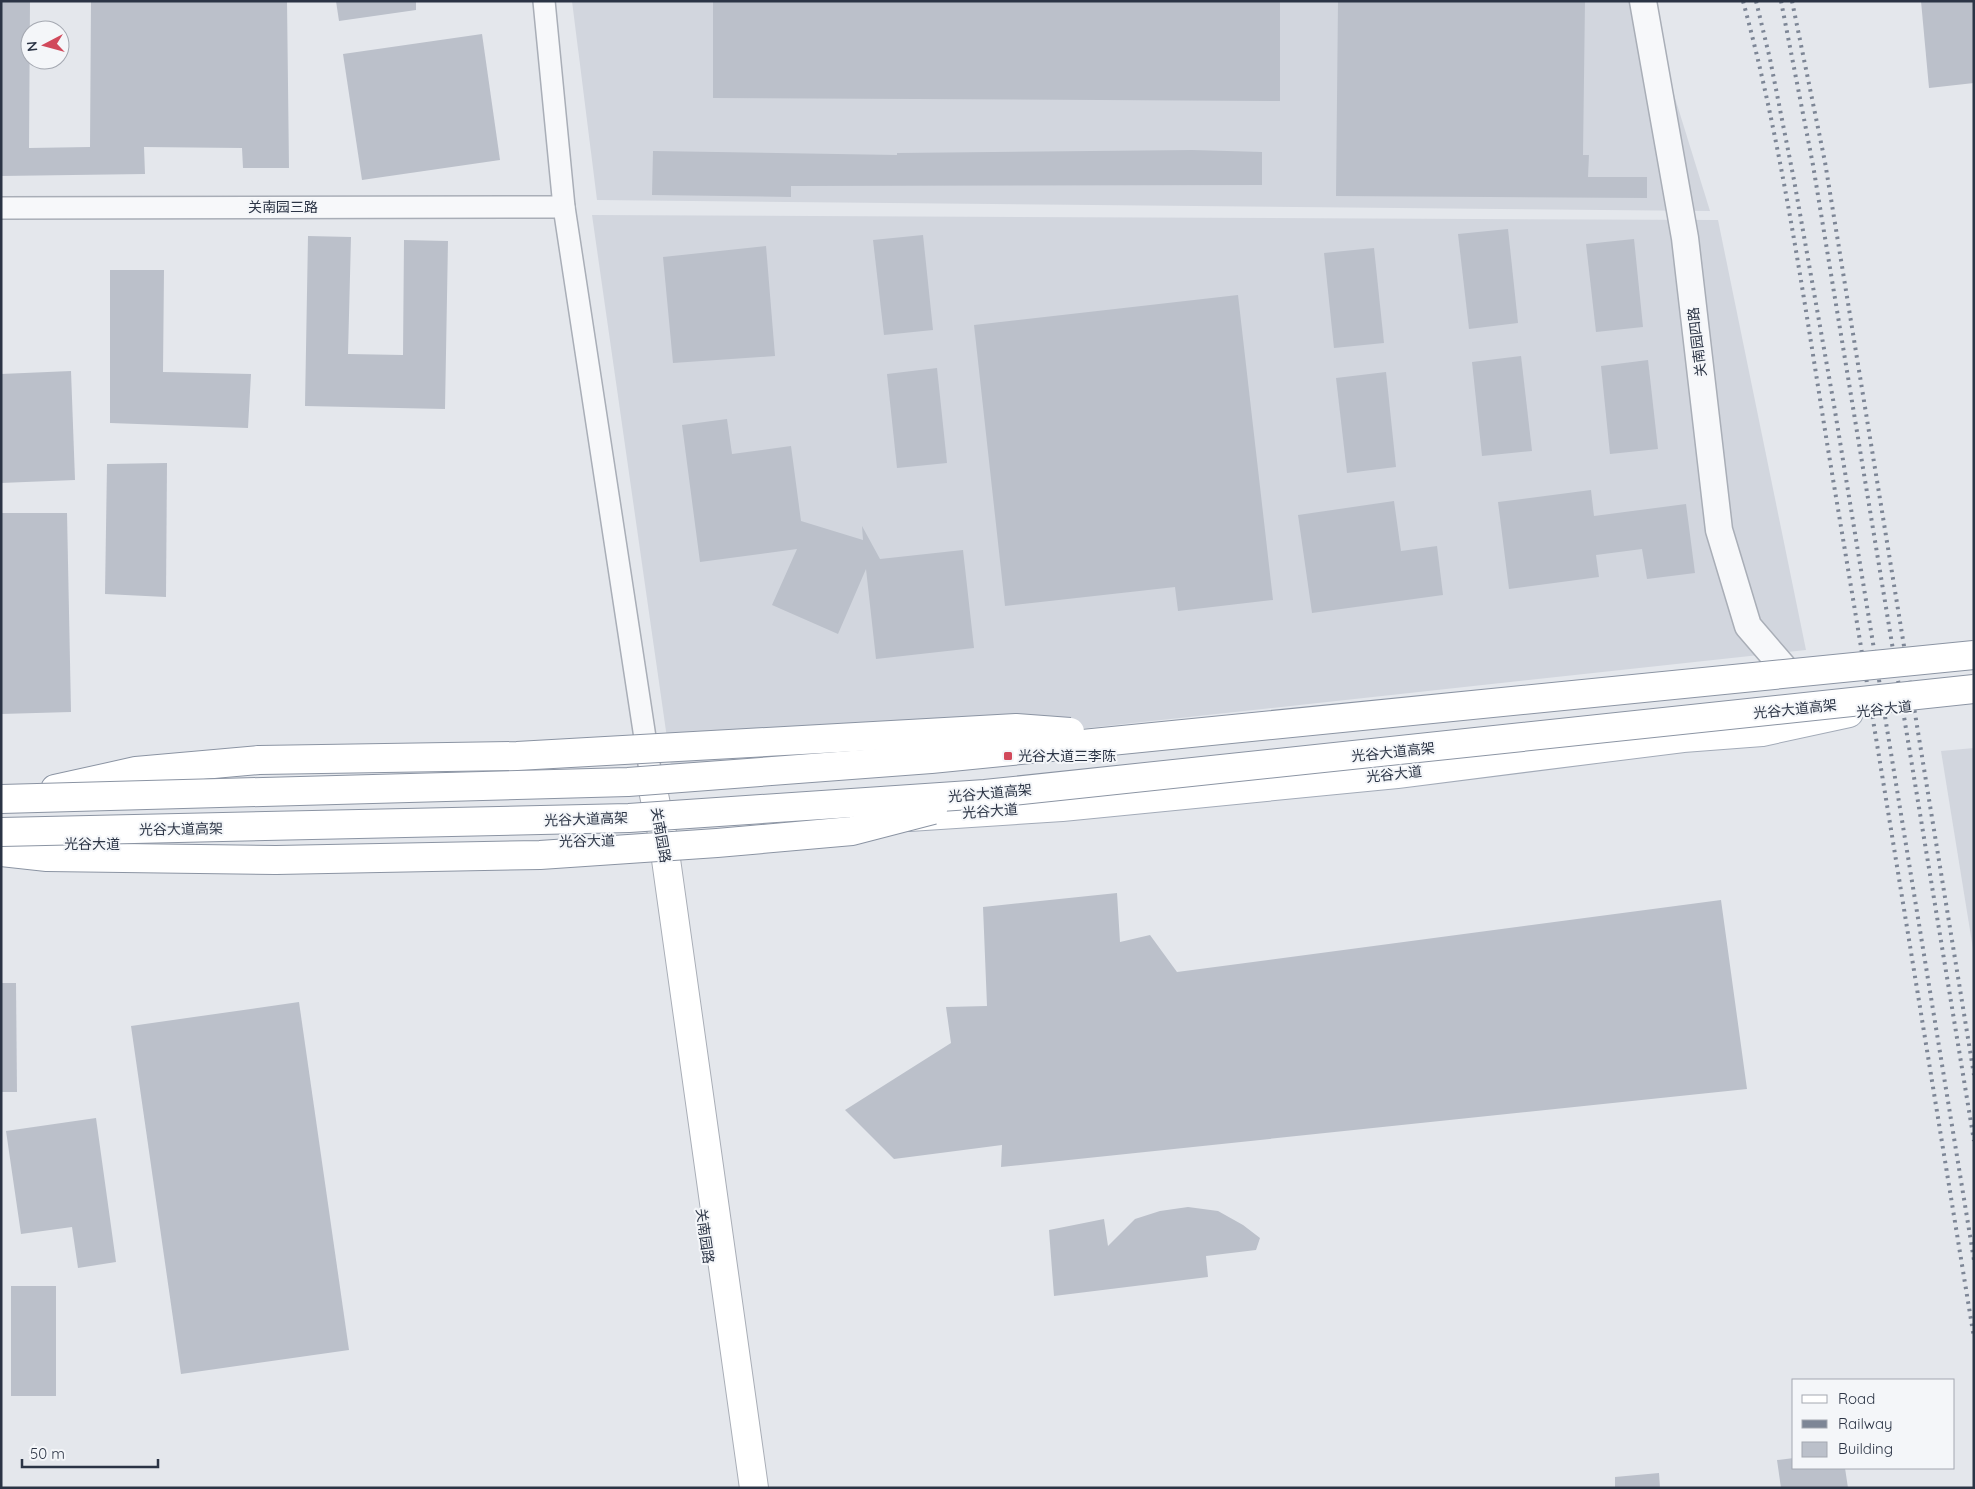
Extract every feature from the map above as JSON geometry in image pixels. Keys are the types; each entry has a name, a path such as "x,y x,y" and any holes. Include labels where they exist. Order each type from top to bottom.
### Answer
{"main road":[{"path":"1,788 313,794 583,794 654,790 1377,718 1974,647"},
{"path":"1,799 628,782 931,759 1974,655"},
{"name":"光谷大道高架","path":"1,832 628,818 998,793 1974,689"},
{"name":"光谷大道","path":"1,844 305,847 655,839 744,828 1062,806 1397,774 1684,738 1762,732 1846,713 1974,700"},
{"path":"55,789 136,771 259,760 517,756 1016,728 1144,737"},
{"name":"关南园路","path":"654,790 655,839 741,1488"},
{"path":"1,852 47,857 276,860 540,855 755,840 852,831 998,793"},
{"name":"关南园路","path":"655,839 754,1488"}],"street":[{"path":"544,1 564,207 654,790"},
{"name":"关南园四路","path":"1643,1 1684,238 1719,530 1748,626 1785,669"},
{"name":"关南园三路","path":"1,208 564,207"}],"shaded area":[{"path":"572,1 1645,1 1710,211 597,200"},
{"path":"592,215 1718,220 1806,650 672,773"},
{"path":"1974,748 1974,955 1941,751"}],"building":[{"path":"1,1 30,1 30,20 20,20 20,70 30,70 29,148 90,147 91,1 287,1 289,168 243,168 242,148 144,147 145,174 1,176"},
{"path":"336,1 416,1 416,10 339,21"},
{"path":"713,1 1280,1 1280,101 713,98"},
{"path":"1338,1 1585,1 1583,155 1589,155 1588,177 1647,177 1647,198 1336,196"},
{"path":"1921,1 1974,1 1974,83 1929,88"},
{"path":"482,34 500,160 362,180 343,54"},
{"path":"1192,150 1262,152 1262,185 791,186 791,197 652,195 653,151 897,155 897,153"},
{"path":"1508,229 1518,323 1469,329 1458,234"},
{"path":"923,235 933,330 884,335 873,240"},
{"path":"308,236 351,237 348,354 403,355 404,240 448,241 445,409 305,406"},
{"path":"1634,239 1643,327 1596,332 1586,244"},
{"path":"766,246 775,356 673,363 663,257"},
{"path":"1374,248 1384,343 1334,348 1324,253"},
{"path":"110,270 164,270 163,372 251,374 248,428 110,423"},
{"path":"1238,295 1273,600 1178,611 1175,587 1005,606 974,325"},
{"path":"1521,356 1532,451 1482,456 1472,362"},
{"path":"1648,360 1658,449 1610,454 1601,366"},
{"path":"937,368 947,463 897,468 887,374"},
{"path":"71,371 75,480 1,483 1,374"},
{"path":"1386,372 1396,467 1347,473 1336,378"},
{"path":"727,419 732,454 791,446 801,521 863,540 862,526 880,559 963,550 974,648 876,659 866,569 838,634 772,605 797,549 700,562 682,425"},
{"path":"167,463 166,597 105,594 107,464"},
{"path":"1591,490 1594,516 1686,504 1695,573 1647,579 1642,549 1596,555 1599,577 1509,589 1498,502"},
{"path":"1394,501 1401,551 1437,546 1443,595 1312,613 1298,515"},
{"path":"1,513 67,513 71,712 1,714"},
{"path":"1117,893 1120,942 1150,935 1177,972 1721,900 1747,1089 1001,1167 1002,1145 894,1159 845,1110 951,1043 946,1007 987,1006 983,907"},
{"path":"1,983 16,983 17,1092 1,1092"},
{"path":"299,1002 349,1350 181,1374 131,1026"},
{"path":"96,1118 116,1262 78,1268 72,1227 21,1234 6,1131"},
{"path":"1188,1207 1218,1211 1243,1225 1260,1238 1256,1250 1206,1256 1208,1277 1054,1296 1049,1230 1104,1219 1108,1246 1135,1219 1160,1211"},
{"path":"11,1286 56,1286 56,1396 11,1396"},
{"path":"1792,1458 1792,1469 1845,1469 1848,1488 1781,1488 1777,1460"},
{"path":"1659,1473 1660,1488 1615,1488 1615,1477"}],"railway":[{"path":"1743,1 1772,124 1795,248 1974,1338"},
{"path":"1756,1 1770,59 1794,180 1834,405 1974,1260"},
{"path":"1781,1 1813,165 1974,1141"},
{"path":"1792,1 1825,162 1974,1075"}],"place":[{"name":"光谷大道三李陈","path":"1008,756"}]}
